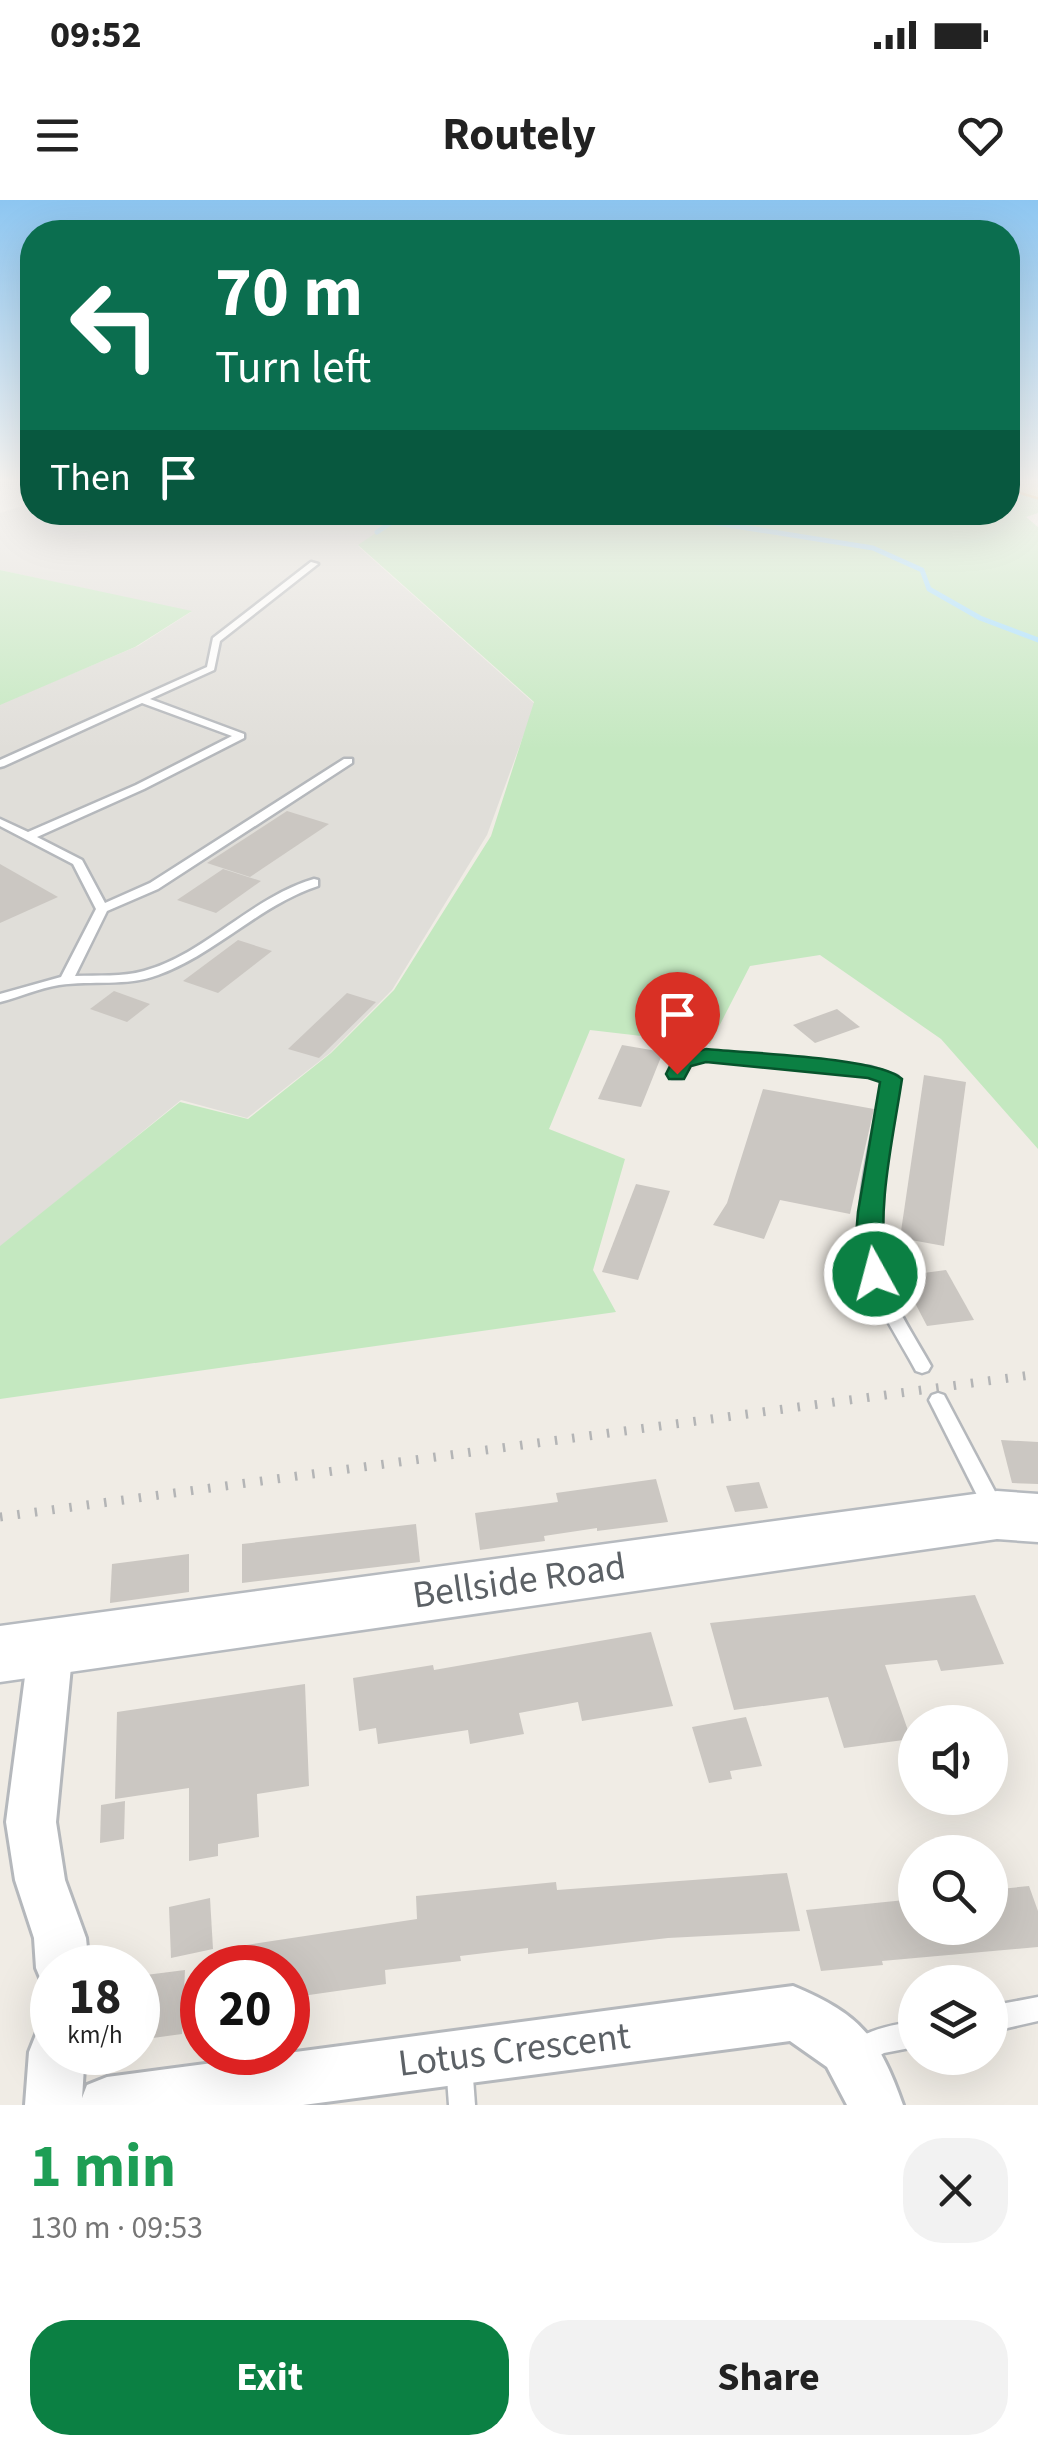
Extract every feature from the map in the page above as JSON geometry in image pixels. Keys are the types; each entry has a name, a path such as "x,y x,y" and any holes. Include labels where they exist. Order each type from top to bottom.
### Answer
{"main road":[{"name":"Bellside Road","path":"25,1650 1018,1517"}],"street":[{"path":"25,1650 31,1822 40,1880 61,1945"},
{"name":"Lotus Crescent","path":"107,2105 460,2080 793,2014 840,2037 864,2081"},
{"path":"53,2105 55,2075"}],"lane":[{"path":"0,764 211,668 216,640 305,571"},
{"path":"29,836 140,787 240,736 143,700"},
{"path":"66,980 102,908 154,886 348,762"},
{"path":"0,822 78,862 102,908"},
{"path":"0,998 66,980 118,980 150,973 190,956 276,896 314,883"},
{"path":"677,1074 682,1062 706,1056 871,1072 892,1079 872,1195 870,1252 875,1274 922,1366"},
{"path":"938,1400 1018,1517"},
{"path":"1008,2015 1038,2009"},
{"path":"864,2081 879,2041 898,2037"}],"shaded area":[{"path":"4,571 386,571 535,704 487,835 392,990 330,1053 247,1118 181,1100 0,1248 0,704 138,646 191,612"}],"green space":[{"path":"0,571 192,611 135,647 0,705"},
{"path":"387,571 1038,571 1038,1149 941,1039 820,955 750,966 710,1044 590,1030 549,1129 625,1159 593,1270 616,1312 0,1399 0,1246 180,1102 248,1119 331,1053 394,990 491,836 534,702"}],"building":[{"path":"287,811 329,824 250,877 207,863"},
{"path":"0,864 58,897 0,923"},
{"path":"223,869 261,881 216,913 177,900"},
{"path":"238,940 272,951 218,993 183,981"},
{"path":"114,991 150,1004 127,1022 90,1009"},
{"path":"347,993 376,1002 319,1058 288,1049"},
{"path":"837,1009 860,1027 815,1043 793,1025"},
{"path":"622,1045 663,1052 641,1107 598,1099"},
{"path":"924,1075 966,1082 944,1246 900,1238"},
{"path":"763,1089 874,1109 850,1214 780,1200 764,1239 713,1225 727,1203"},
{"path":"636,1184 670,1191 638,1280 602,1272"},
{"path":"946,1270 974,1320 927,1326 901,1276"},
{"path":"1001,1440 1038,1442 1038,1484 1012,1483"},
{"path":"656,1479 668,1522 597,1528 544,1536 545,1541 480,1550 475,1513 558,1502 556,1493"},
{"path":"759,1482 768,1508 735,1512 726,1486"},
{"path":"416,1524 420,1562 242,1583 242,1544"},
{"path":"189,1554 189,1592 110,1603 112,1564"},
{"path":"975,1595 1004,1664 941,1671 937,1660 885,1665 899,1705 898,1741 844,1748 828,1697 734,1710 710,1623"},
{"path":"651,1632 673,1706 582,1721 578,1702 519,1713 524,1734 470,1744 468,1730 378,1744 376,1728 359,1731 353,1678 433,1665 434,1670"},
{"path":"305,1684 309,1786 257,1794 259,1837 218,1844 218,1856 189,1861 189,1788 115,1799 117,1712"},
{"path":"746,1717 762,1766 730,1771 732,1779 709,1783 692,1727"},
{"path":"125,1801 124,1839 100,1843 101,1805"},
{"path":"787,1873 800,1931 460,1956 461,1961 385,1970 386,1984 310,1995 310,1945 247,1945 417,1919 416,1896 556,1882 557,1890"},
{"path":"1029,1886 1038,1911 1038,1947 882,1961 883,1965 821,1971 806,1910 898,1901 898,1945 1008,1945 1008,1888"},
{"path":"210,1898 213,1945 180,1945 180,1956 171,1958 169,1907"},
{"path":"180,1971 180,2034 160,2037 160,1973"}],"waterway":[{"path":"922,571 929,589 980,618 1038,640"}],"railway":[{"path":"0,1517 1038,1374"}],"route":[{"path":"677,1074 688,1058 706,1056 871,1072 892,1079 870,1212 868,1236 875,1274"}]}
